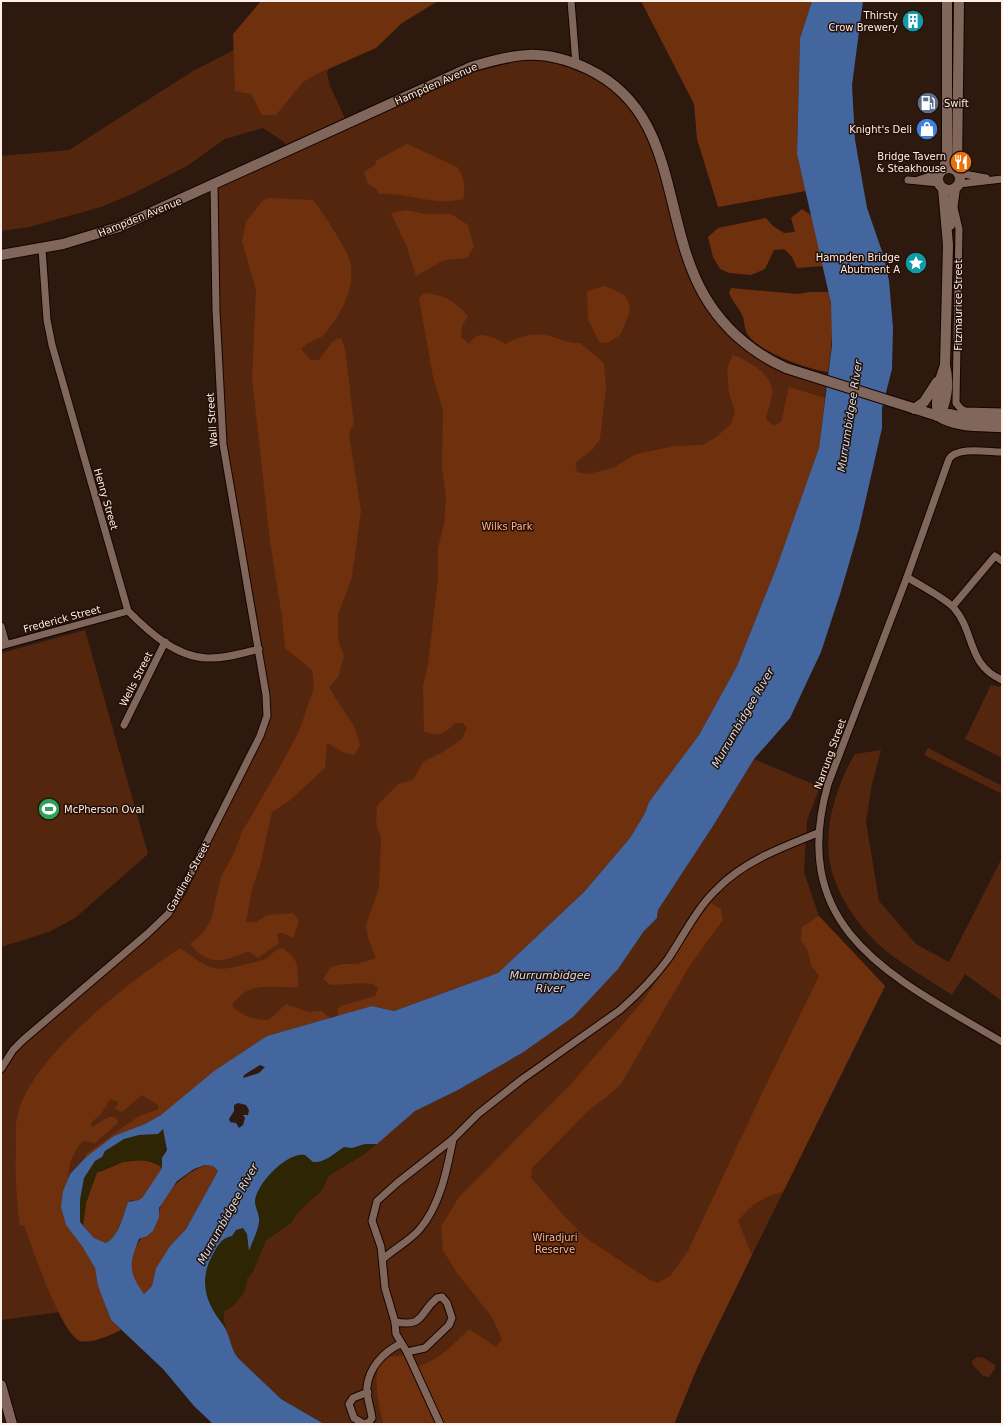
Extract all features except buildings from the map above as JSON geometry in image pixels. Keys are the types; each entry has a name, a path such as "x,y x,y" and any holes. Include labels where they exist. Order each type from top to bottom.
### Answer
{"main road":[{"name":"Fitzmaurice Street","path":"938,416 943,409 948,377 945,365 948,245 958,172 953,44 947,1"},
{"name":"Fitzmaurice Street","path":"948,245 941,178 947,154 953,44 959,1"},
{"name":"Hampden Avenue","path":"1,255 42,249 119,228 214,186 471,67 512,55 556,57 598,74 616,87 633,104 645,121 654,139 660,158 682,242 698,282 719,318 751,348 786,368 938,416"},
{"path":"957,186 949,190 941,178 951,168 958,172"},
{"name":"Fitzmaurice Street","path":"938,416 936,407 941,375 945,365"},
{"path":"911,408 924,402 932,393 941,375"},
{"path":"938,416 949,414 968,418 1002,419"},
{"path":"938,416 948,422 1002,427"},
{"path":"1,1386 12,1424"}],"street":[{"path":"571,1 576,64"},
{"path":"958,172 992,179"},
{"path":"911,181 941,178"},
{"path":"957,186 992,179 1002,179"},
{"name":"Wall Street","path":"214,186 216,310 222,444 259,650"},
{"name":"Fitzmaurice Street","path":"953,204 959,229 956,398 958,406 965,411 1002,412"},
{"name":"Henry Street","path":"42,249 47,320 52,345 128,611"},
{"name":"Narrung Street","path":"1002,452 962,451 951,456 907,577 828,784 822,805 818,833 819,856 824,882 836,912 852,938 872,959 900,981 1002,1042"},
{"path":"953,606 995,556 1002,561"},
{"path":"907,577 953,606 966,627 974,654 988,671 1002,680"},
{"path":"128,611 152,634 192,655 209,658 259,650"},
{"name":"Frederick Street","path":"4,645 128,611"},
{"path":"1,626 4,645"},
{"name":"Wells Street","path":"124,725 165,642"},
{"name":"Gardiner Street","path":"1,1069 13,1050 23,1040 158,924 175,903 264,726 267,706 259,650"},
{"path":"440,1424 407,1352 400,1344 394,1330 395,1322 382,1273 383,1259 381,1247 372,1221 377,1201 397,1183 453,1139 478,1114 521,1080 620,1010 632,999 659,970 696,914 724,882 742,869 771,853 818,833"},
{"path":"383,1259 417,1231 426,1220 439,1193 453,1139"},
{"path":"395,1322 409,1324 414,1323 437,1298 442,1297 447,1302 452,1318 449,1324 426,1348 407,1352"},
{"path":"368,1392 353,1398 348,1404 354,1418 364,1424 369,1422 372,1418 368,1392 367,1388 370,1376 377,1362 385,1353 400,1344"}],"green space":[{"path":"261,1 438,1 402,23 376,48 317,74 303,82 276,115 262,115 251,94 235,91 233,34"},
{"name":"Wilks Park","path":"352,1 327,73 330,86 344,116 346,124 454,74 534,55 598,74 645,121 698,282 730,330 799,373 800,378 826,385 819,448 777,566 372,1006 267,1036 161,1115 86,1157 70,1174 68,1177 106,1306 1,1320 1,1069 13,1050 168,914 267,716 225,466 214,185 288,151 284,142 263,128 225,139 187,166 132,194 101,207 29,227 1,231 1,156 69,150 193,71 261,36"},
{"path":"641,1 812,1 800,38 797,154 806,191 718,207 697,139 694,104"},
{"path":"407,144 457,167 464,182 463,199 442,201 400,195 379,194 377,189 368,184 364,172 375,165 377,160"},
{"path":"269,198 313,200 341,242 351,266 348,294 340,312 324,335 301,349 311,360 319,360 333,341 341,338 345,349 354,423 349,433 361,511 352,577 338,615 338,640 344,656 338,677 329,688 354,726 360,745 354,756 327,743 325,768 289,801 272,812 260,866 252,889 246,922 256,922 268,915 293,913 299,921 293,938 282,933 277,933 279,943 258,958 248,951 232,958 217,960 203,956 190,944 202,934 211,920 221,877 234,853 242,832 299,731 314,688 312,670 285,648 282,617 270,541 252,378 256,290 242,241 246,222 262,201"},
{"path":"802,209 811,215 823,266 797,268 792,257 784,249 774,250 765,269 751,275 729,273 720,269 713,257 708,237 718,228 766,218 773,226 784,233 795,232 791,218"},
{"path":"406,210 425,214 451,214 468,225 474,247 467,258 444,260 416,276 407,247 391,213"},
{"path":"605,286 625,295 629,303 630,312 620,335 608,343 599,342 588,319 587,291"},
{"path":"731,288 798,294 809,292 829,292 832,312 832,332 828,372 797,364 773,354 754,342 748,335 745,329 743,317 729,293"},
{"path":"424,293 437,295 454,302 468,316 462,326 461,337 469,344 475,337 480,335 500,340 505,344 527,336 544,335 568,342 580,343 604,363 606,389 600,439 593,449 575,463 577,472 588,474 613,468 636,454 675,446 702,445 715,438 731,424 735,411 729,393 727,368 733,355 757,368 767,377 772,389 772,396 766,419 774,426 781,422 789,387 825,398 819,448 777,566 737,666 699,735 649,802 645,813 630,838 584,892 498,973 394,1011 372,1006 338,1016 337,1009 341,1006 375,996 378,988 373,984 364,983 331,985 323,979 331,967 344,964 357,964 376,958 368,938 366,925 379,888 381,838 376,823 377,806 398,784 413,780 423,762 443,752 462,739 467,728 463,723 455,723 441,734 433,734 424,731 423,686 428,664 438,578 438,548 444,524 446,498 442,466 443,410 433,377 419,298"},
{"name":"McPherson Oval","path":"85,630 148,854 75,918 49,932 1,947 1,653"},
{"path":"991,685 1002,687 1002,758 965,739"},
{"path":"928,748 1002,786 1002,794 924,755"},
{"path":"881,750 872,784 866,822 879,901 916,944 949,962 1002,858 1002,1001 965,974 952,995 886,951 876,942 857,920 842,896 831,869 829,856 829,830 834,803 843,777 855,754"},
{"name":"Wiradjuri Reserve","path":"754,759 820,787 807,820 804,872 819,916 885,986 712,1336 674,1424 324,1424 281,1399 232,1351 223,1319 224,1311 233,1306 243,1293 247,1283 247,1278 252,1273 266,1240 291,1223 298,1212 322,1190 328,1176 363,1155 415,1111 458,1090 522,1053 618,969 644,931 657,918 658,910 713,826"},
{"path":"710,903 721,909 723,920 690,965 621,1084 590,1109 532,1168 531,1178 566,1218 586,1238 648,1279 658,1283 670,1276 688,1251 819,976 811,965 808,951 801,940 802,927 819,916 885,986 783,1192 769,1196 758,1202 738,1221 752,1255 697,1368 674,1424 383,1424 378,1398 377,1379 378,1370 381,1363 387,1358 413,1355 418,1366 425,1364 439,1356 469,1329 496,1347 502,1339 492,1317 457,1273 443,1250 441,1227 459,1197 570,1085 643,1001"},
{"path":"180,948 204,964 218,969 225,969 261,961 268,958 276,950 282,948 292,956 297,964 298,987 262,987 253,989 238,998 232,1006 244,1015 258,1019 269,1020 286,1004 308,1012 322,1011 330,1018 267,1036 214,1071 161,1115 145,1124 114,1136 86,1157 86,1154 137,1117 158,1109 158,1105 142,1095 122,1112 115,1109 119,1102 110,1099 102,1113 91,1123 92,1127 109,1117 116,1117 118,1123 95,1143 84,1141 79,1145 70,1162 68,1177 63,1191 82,1246 95,1268 98,1286 111,1320 121,1330 95,1340 85,1342 80,1341 72,1335 64,1323 40,1270 24,1225 20,1226 16,1178 17,1118 25,1095 40,1071 60,1047 110,1000"},
{"path":"143,1160 156,1162 162,1168 152,1185 140,1200 128,1202 120,1225 110,1240 106,1243 94,1238 83,1225 86,1203 97,1172 123,1162"},
{"path":"206,1165 213,1166 218,1171 186,1229 170,1246 156,1268 152,1286 144,1294 138,1287 131,1272 132,1257 135,1249 159,1217 163,1201 168,1193 175,1185 190,1173"},
{"path":"977,1357 984,1358 995,1365 995,1369 989,1377 983,1376 972,1364 972,1361"}],"sand":[{"path":"163,1129 166,1144 162,1168 151,1162 137,1160 123,1162 97,1172 86,1203 83,1225 80,1222 80,1200 84,1178 95,1161 102,1157 105,1151 124,1139 139,1135 158,1134"},
{"path":"365,1144 377,1144 363,1155 328,1176 322,1190 298,1212 291,1223 266,1240 252,1273 247,1278 247,1283 243,1293 237,1302 224,1311 226,1329 212,1308 205,1291 204,1274 206,1266 219,1244 226,1238 232,1236 236,1230 243,1228 247,1234 249,1249 259,1223 256,1199 258,1192 268,1176 282,1163 298,1155 305,1155 313,1162 331,1157 344,1147 352,1148"}],"water":[{"name":"Murrumbidgee River","path":"812,1 863,1 852,85 855,140 867,208 884,257 889,281 893,328 892,369 882,408 882,428 859,529 821,652 790,718 754,759 713,826 658,910 657,918 644,931 618,969 573,1017 522,1053 458,1090 415,1111 377,1144 365,1144 352,1148 344,1147 330,1157 317,1162 313,1162 305,1155 298,1155 282,1163 267,1178 261,1186 255,1201 259,1222 249,1251 247,1234 243,1228 236,1230 232,1236 222,1240 209,1262 205,1277 206,1292 208,1300 225,1328 232,1348 238,1358 281,1399 324,1424 213,1424 194,1406 163,1369 111,1320 98,1286 95,1268 82,1246 66,1225 61,1207 63,1191 70,1174 86,1157 114,1136 145,1124 161,1115 214,1071 267,1036 372,1006 394,1011 498,973 584,892 630,838 645,813 649,802 699,735 737,666 777,566 819,448 832,345 831,303 797,154 800,38","holes":["260,1065 265,1067 259,1073 243,1078 244,1075","238,1103 246,1105 249,1110 248,1115 243,1115 245,1118 243,1125 239,1128 236,1123 230,1122 229,1119 234,1111 234,1105","163,1129 167,1150 162,1158 162,1168 143,1197 139,1200 128,1202 120,1225 114,1236 106,1243 94,1238 80,1222 80,1200 84,1178 95,1161 102,1157 105,1151 124,1139 139,1135 158,1134","205,1165 213,1166 218,1171 186,1229 170,1246 156,1268 152,1286 144,1294 135,1280 132,1268 133,1255 139,1239 147,1236 153,1231 159,1217 159,1208 177,1181 194,1169"]}],"place":[{"name":"Thirsty Crow Brewery","path":"913,21"},
{"name":"Swift","path":"928,103"},
{"name":"Knight's Deli","path":"927,129"},
{"name":"Bridge Tavern & Steakhouse","path":"961,162"},
{"name":"Hampden Bridge Abutment A","path":"916,263"},
{"name":"McPherson Oval","path":"49,809"}]}
